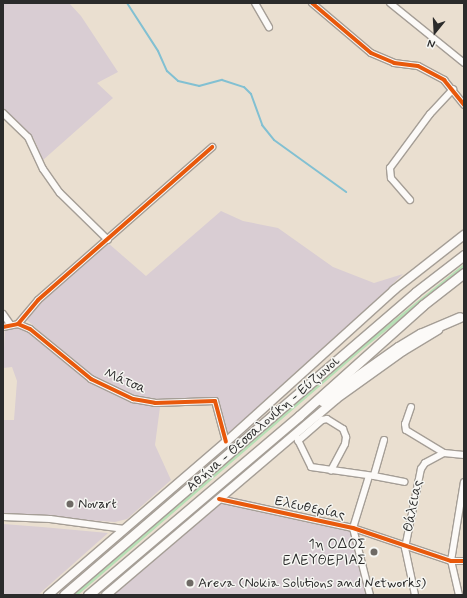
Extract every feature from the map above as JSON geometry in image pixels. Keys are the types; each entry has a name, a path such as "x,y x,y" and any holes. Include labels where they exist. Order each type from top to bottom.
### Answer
{"highway":[{"path":"442,272 464,249"},
{"name":"Αθήνα - Θεσσαλονίκη - Εύζωνοι","path":"64,595 442,272 464,255"},
{"name":"Αθήνα - Θεσσαλονίκη - Εύζωνοι","path":"88,595 298,416 423,305 464,274"},
{"path":"298,416 398,347 420,334 462,316"}],"main road":[{"path":"48,595 226,442 394,290 464,235"},
{"path":"106,595 219,498 297,438 336,400 374,371 462,316"}],"street":[{"path":"255,3 269,27"},
{"path":"312,3 371,53 394,63 428,70 453,89 464,105"},
{"path":"390,3 464,63"},
{"path":"410,200 391,178 390,168 430,114 453,89"},
{"path":"3,113 28,137 43,169 60,193 108,240"},
{"path":"18,324 38,300 212,147"},
{"path":"3,314 10,324"},
{"name":"Μάτσα","path":"3,326 18,324 36,333 91,379 133,399 155,403 215,401 226,442"},
{"path":"411,407 404,424 406,430 444,452 464,455"},
{"path":"331,470 345,444 346,437 343,429 327,419 322,420 297,438 311,467 404,482"},
{"path":"370,595 353,528 384,440"},
{"name":"Θάλειας","path":"415,595 405,548 421,468 425,463 444,452"},
{"path":"459,595 451,561 464,482"},
{"name":"Ελευθερίας","path":"219,498 353,528 405,548 451,561 464,561"},
{"path":"3,517 50,519 124,529"}],"shaded area":[{"path":"3,3 69,3 81,16 118,72 97,83 113,98 43,160 34,139 3,109"},
{"path":"221,211 243,221 278,228 333,267 374,283 403,274 365,311 229,433 225,430 217,398 165,399 156,402 133,397 87,373 27,320 47,295 108,243 146,276"},
{"path":"5,328 19,328 32,333 88,379 135,402 160,407 155,445 171,480 127,519 115,522 3,514 3,420 14,420 17,381 12,367 3,368"},
{"path":"227,496 355,525 372,595 113,595"},
{"path":"3,524 108,533 38,595 3,595"}],"green space":[{"path":"464,264 464,268 362,350 78,595 73,595 359,348"}],"waterway":[{"path":"127,3 158,51 167,71 178,81 199,86 222,80 244,87 251,94 262,125 274,140 346,192"}],"cycle path":[{"path":"312,3 371,53 394,63 418,66 444,80 464,105"},
{"path":"18,324 38,300 212,147"},
{"path":"3,327 18,324 30,329 91,379 133,399 155,403 215,401 226,442"},
{"path":"219,499 353,528 451,561 464,561"}],"place":[{"name":"Novart","path":"70,504"},
{"name":"1η ΟΔΟΣ ΕΛΕΥΘΕΡΙΑΣ","path":"374,552"},
{"name":"Areva (Nokia Solutions and Networks)","path":"190,583"}]}
